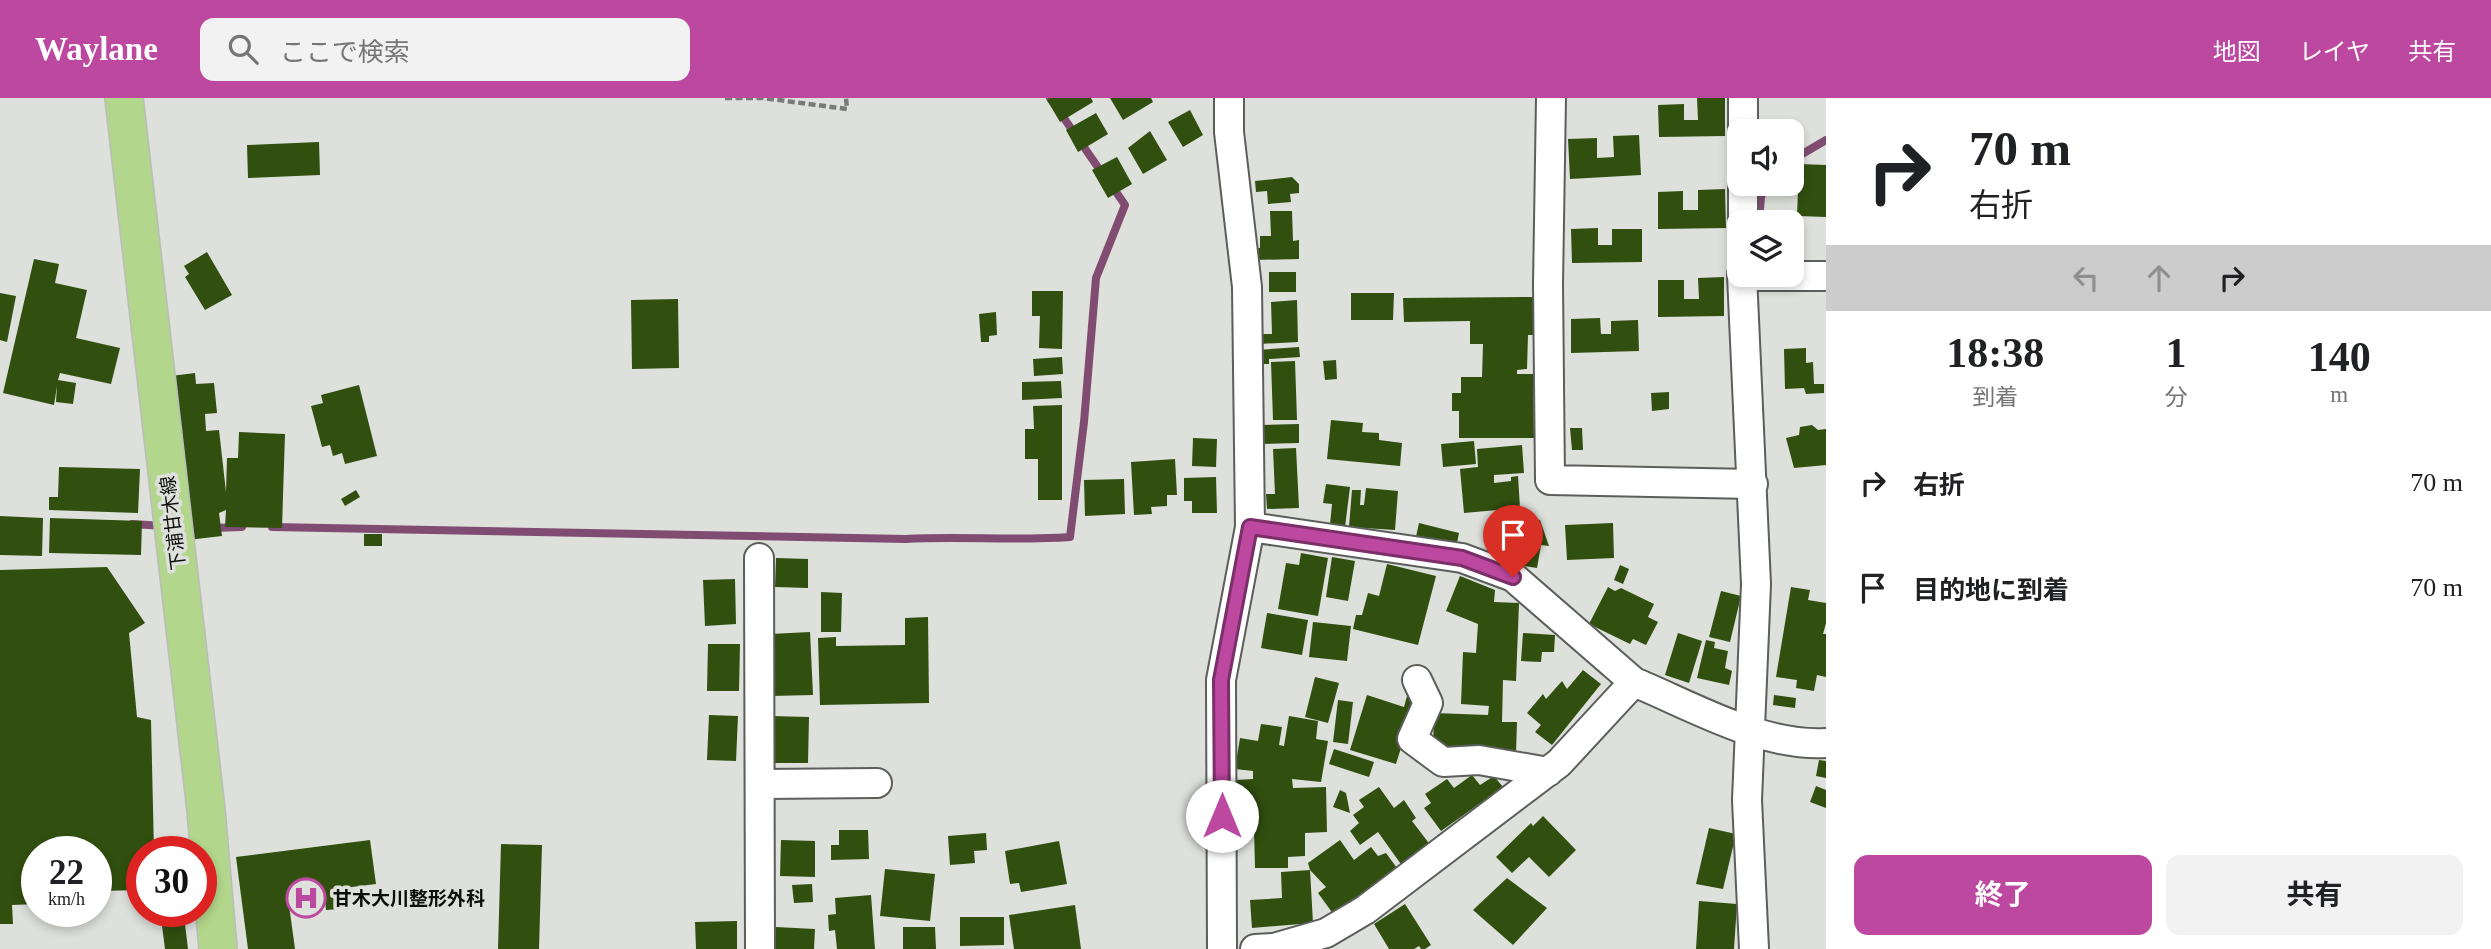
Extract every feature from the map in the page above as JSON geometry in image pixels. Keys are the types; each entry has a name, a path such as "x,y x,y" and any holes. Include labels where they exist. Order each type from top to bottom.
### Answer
{"main road":[{"name":"下浦甘木線","path":"124,98 206,810 218,949"}],"street":[{"path":"1222,949 1221,680 1250,527 1247,287 1228,132 1229,98"},
{"path":"1551,98 1548,284 1550,480 1752,484"},
{"path":"1743,98 1743,119"},
{"path":"1804,276 1826,276"},
{"path":"1743,287 1756,584 1747,800 1754,949"},
{"path":"1250,527 1462,558 1513,577 1634,682 1749,731 1806,744 1826,743"},
{"path":"759,558 760,949"},
{"path":"1416,680 1428,703 1412,739 1443,762 1479,760 1548,772"},
{"path":"1268,949 1326,933 1365,910 1559,763 1634,682"},
{"path":"760,784 877,783"}],"path":[{"path":"725,98 763,99 847,109 846,98"}],"building":[{"path":"1091,98 1093,102 1060,122 1047,100"},
{"path":"1110,98 1151,98 1153,102 1123,120"},
{"path":"1697,98 1725,98 1725,136 1659,137 1658,105 1684,104 1684,120 1698,120"},
{"path":"1190,110 1203,135 1183,147 1168,122"},
{"path":"1096,113 1108,134 1078,152 1066,130"},
{"path":"1150,131 1167,160 1143,174 1128,148"},
{"path":"1639,135 1641,175 1570,179 1568,139 1597,138 1597,158 1614,157 1613,136"},
{"path":"319,142 320,175 248,178 247,145"},
{"path":"1117,157 1132,184 1108,198 1092,170"},
{"path":"1804,164 1826,165 1826,217 1804,216 1804,210 1797,210 1798,196 1804,196"},
{"path":"1292,177 1299,184 1299,193 1290,194 1291,202 1268,204 1267,191 1256,192 1255,181"},
{"path":"1725,189 1726,228 1658,229 1658,192 1683,191 1683,210 1698,210 1698,190"},
{"path":"1270,211 1292,211 1293,241 1299,240 1299,259 1253,260 1253,248 1260,248 1260,236 1271,236"},
{"path":"1598,228 1598,245 1612,245 1612,229 1642,229 1642,262 1572,263 1571,229"},
{"path":"207,252 232,295 205,310 185,277 189,274 184,266"},
{"path":"34,259 59,264 55,283 87,290 76,338 120,348 111,384 60,373 58,380 76,383 73,404 56,402 57,386 54,405 3,393"},
{"path":"1269,272 1296,272 1296,292 1269,292"},
{"path":"1724,277 1724,316 1658,317 1658,280 1684,280 1684,299 1699,299 1698,278"},
{"path":"1032,291 1063,291 1062,349 1039,348 1040,316 1032,316"},
{"path":"0,293 16,296 7,342 0,340"},
{"path":"1351,293 1394,293 1393,320 1351,320"},
{"path":"1533,297 1533,335 1528,335 1527,369 1517,370 1517,374 1533,374 1534,438 1459,438 1459,411 1452,411 1452,393 1461,393 1461,377 1482,377 1483,344 1470,344 1470,321 1404,322 1403,298"},
{"path":"678,299 679,368 632,369 631,300"},
{"path":"1297,300 1298,342 1258,344 1258,334 1272,334 1271,302"},
{"path":"996,312 997,335 989,336 989,342 981,342 979,314"},
{"path":"1600,318 1601,334 1611,334 1611,321 1638,320 1639,351 1571,353 1571,319"},
{"path":"1299,347 1300,357 1269,359 1269,364 1258,364 1257,350"},
{"path":"1806,348 1806,363 1813,362 1814,384 1824,384 1824,393 1806,394 1804,388 1785,389 1784,349"},
{"path":"1062,357 1063,374 1034,376 1033,359"},
{"path":"1336,360 1337,379 1325,380 1323,361"},
{"path":"1295,361 1297,420 1273,420 1271,362"},
{"path":"195,373 196,384 214,383 217,413 205,414 206,431 219,430 226,492 227,458 238,458 239,432 285,434 282,528 225,527 226,510 219,513 222,536 188,540 171,376"},
{"path":"1061,381 1062,398 1022,400 1022,382"},
{"path":"359,385 377,456 345,464 342,453 333,456 330,445 322,447 311,406 323,403 321,395"},
{"path":"1669,392 1669,409 1652,411 1651,393"},
{"path":"1062,405 1062,500 1038,500 1038,459 1025,459 1025,429 1034,429 1033,406"},
{"path":"1331,420 1363,423 1362,432 1379,433 1379,440 1402,443 1400,466 1327,459"},
{"path":"1299,424 1299,443 1261,444 1258,425"},
{"path":"1812,425 1818,430 1826,429 1826,465 1794,468 1786,438 1799,435 1800,427"},
{"path":"1570,428 1582,428 1583,450 1572,450"},
{"path":"1193,438 1217,439 1216,467 1192,466"},
{"path":"1474,441 1476,464 1443,467 1441,444"},
{"path":"1522,445 1524,473 1494,475 1494,483 1511,481 1511,477 1518,476 1520,508 1464,513 1460,469 1478,467 1477,449"},
{"path":"1296,448 1299,508 1267,509 1266,494 1275,494 1273,449"},
{"path":"1175,459 1177,495 1167,495 1167,506 1151,507 1152,514 1134,515 1131,462"},
{"path":"59,467 140,469 138,513 49,510 49,497 58,497"},
{"path":"1216,477 1217,513 1192,513 1192,501 1184,501 1184,478"},
{"path":"1124,479 1125,514 1085,516 1084,480"},
{"path":"1326,484 1350,487 1345,527 1330,525 1332,504 1323,503"},
{"path":"1366,488 1398,491 1395,530 1349,527 1352,490 1361,490 1360,505 1364,505"},
{"path":"356,490 360,497 345,506 341,499"},
{"path":"1506,514 1540,520 1549,546 1541,545 1537,568 1498,562"},
{"path":"0,516 43,518 42,556 0,555"},
{"path":"50,518 142,521 141,555 49,553"},
{"path":"1419,523 1459,533 1456,548 1415,541"},
{"path":"1613,523 1614,558 1567,560 1565,525"},
{"path":"364,534 382,534 382,546 364,546"},
{"path":"1301,553 1328,558 1318,616 1278,609 1286,563 1299,565"},
{"path":"1332,557 1355,561 1348,601 1326,597"},
{"path":"776,558 808,559 808,588 775,587"},
{"path":"1387,564 1436,576 1418,645 1353,629 1356,615 1362,615 1368,593 1379,596"},
{"path":"1620,565 1629,569 1623,584 1614,580"},
{"path":"107,567 145,623 129,633 137,717 151,720 154,836 126,836 126,890 112,891 112,836 21,836 21,905 12,905 13,924 0,924 0,570"},
{"path":"1460,576 1495,590 1494,602 1519,603 1516,681 1503,680 1502,722 1517,722 1516,753 1433,750 1434,713 1488,715 1489,706 1461,704 1463,652 1476,653 1478,624 1446,611"},
{"path":"735,579 736,624 705,626 703,580"},
{"path":"1608,587 1615,591 1621,588 1654,604 1648,617 1658,622 1646,645 1633,639 1630,644 1589,624"},
{"path":"1791,587 1810,590 1808,600 1826,603 1823,634 1826,634 1826,677 1817,675 1814,691 1796,688 1797,680 1776,677"},
{"path":"1721,591 1741,596 1730,642 1709,637"},
{"path":"821,592 842,593 841,632 821,632"},
{"path":"1267,613 1308,620 1302,655 1261,648"},
{"path":"928,617 929,703 820,705 818,638 836,637 836,646 905,645 905,618"},
{"path":"1313,622 1351,626 1347,661 1309,657"},
{"path":"810,632 813,695 771,696 770,634"},
{"path":"1523,633 1555,635 1554,652 1542,652 1541,662 1521,661"},
{"path":"1678,633 1702,641 1689,683 1665,675"},
{"path":"1706,640 1715,642 1714,648 1728,651 1725,668 1732,671 1729,685 1697,678"},
{"path":"708,644 740,644 739,691 707,691"},
{"path":"1583,670 1601,684 1552,745 1535,732 1541,725 1527,713 1543,694 1546,699 1562,681 1567,689"},
{"path":"1315,677 1339,683 1328,723 1305,717"},
{"path":"1367,695 1404,707 1407,696 1416,699 1396,764 1350,750"},
{"path":"1774,695 1796,698 1795,708 1773,705"},
{"path":"1338,700 1353,702 1348,744 1333,742"},
{"path":"709,715 738,716 736,761 707,760"},
{"path":"771,716 809,717 808,763 770,763"},
{"path":"1289,716 1318,721 1316,739 1328,741 1321,782 1292,779 1293,788 1326,787 1327,832 1305,833 1305,856 1288,857 1288,868 1255,868 1254,829 1242,829 1241,810 1252,811 1252,797 1237,797 1236,780 1253,779 1253,771 1235,769 1240,738 1258,741 1261,724 1282,727 1279,745 1284,746"},
{"path":"1334,749 1374,762 1369,777 1329,764"},
{"path":"1819,760 1826,761 1826,778 1816,776"},
{"path":"1472,775 1480,785 1494,776 1503,787 1441,831 1424,808 1431,803 1425,794 1447,779 1454,788"},
{"path":"1816,786 1826,790 1826,808 1810,802"},
{"path":"1379,787 1394,808 1404,800 1416,818 1412,821 1431,846 1403,867 1378,832 1360,845 1350,831 1359,823 1353,815 1364,807 1359,800"},
{"path":"1340,790 1346,793 1350,813 1333,807"},
{"path":"1543,816 1576,850 1549,877 1529,857 1512,873 1496,857 1531,823 1533,826"},
{"path":"1709,828 1736,834 1723,889 1696,884"},
{"path":"839,830 868,830 869,859 831,860 831,845 839,845"},
{"path":"986,833 987,850 974,851 975,863 950,865 948,836"},
{"path":"370,840 376,884 336,889 339,909 326,910 325,901 289,905 295,949 248,949 236,857"},
{"path":"781,840 815,841 815,877 780,876"},
{"path":"1340,840 1354,860 1371,847 1378,856 1386,853 1397,868 1334,915 1318,893 1326,887 1310,870 1308,863"},
{"path":"1059,841 1067,884 1021,892 1019,883 1010,884 1005,851"},
{"path":"501,844 542,845 539,949 498,949"},
{"path":"885,869 935,874 930,921 880,916"},
{"path":"1310,870 1313,923 1252,928 1250,900 1282,898 1281,872"},
{"path":"1507,878 1547,908 1513,945 1473,910"},
{"path":"812,884 813,902 794,903 792,885"},
{"path":"871,895 875,949 837,949 835,930 829,931 828,915 836,914 835,898"},
{"path":"1699,901 1737,904 1734,949 1696,949"},
{"path":"1405,904 1431,945 1425,949 1419,946 1414,949 1389,949 1374,924"},
{"path":"1075,905 1081,949 1014,949 1009,915"},
{"path":"960,917 1004,917 1004,945 960,946"},
{"path":"737,921 737,949 696,949 695,922"},
{"path":"162,927 185,927 188,949 165,949"},
{"path":"776,927 815,929 814,949 774,949"},
{"path":"903,927 935,927 936,949 903,949"}],"waterway":[{"path":"1050,98 1104,176"},
{"path":"1804,153 1826,140"},
{"path":"272,527 906,539 1070,537 1084,422 1096,278 1125,205 1112,186"},
{"path":"1760,210 1761,196"},
{"path":"132,524 165,526"},
{"path":"213,528 242,527"}],"place":[{"name":"甘木大川整形外科","path":"306,898"}],"route":[{"path":"1222,816 1221,680 1250,527 1462,558 1513,577"}]}
